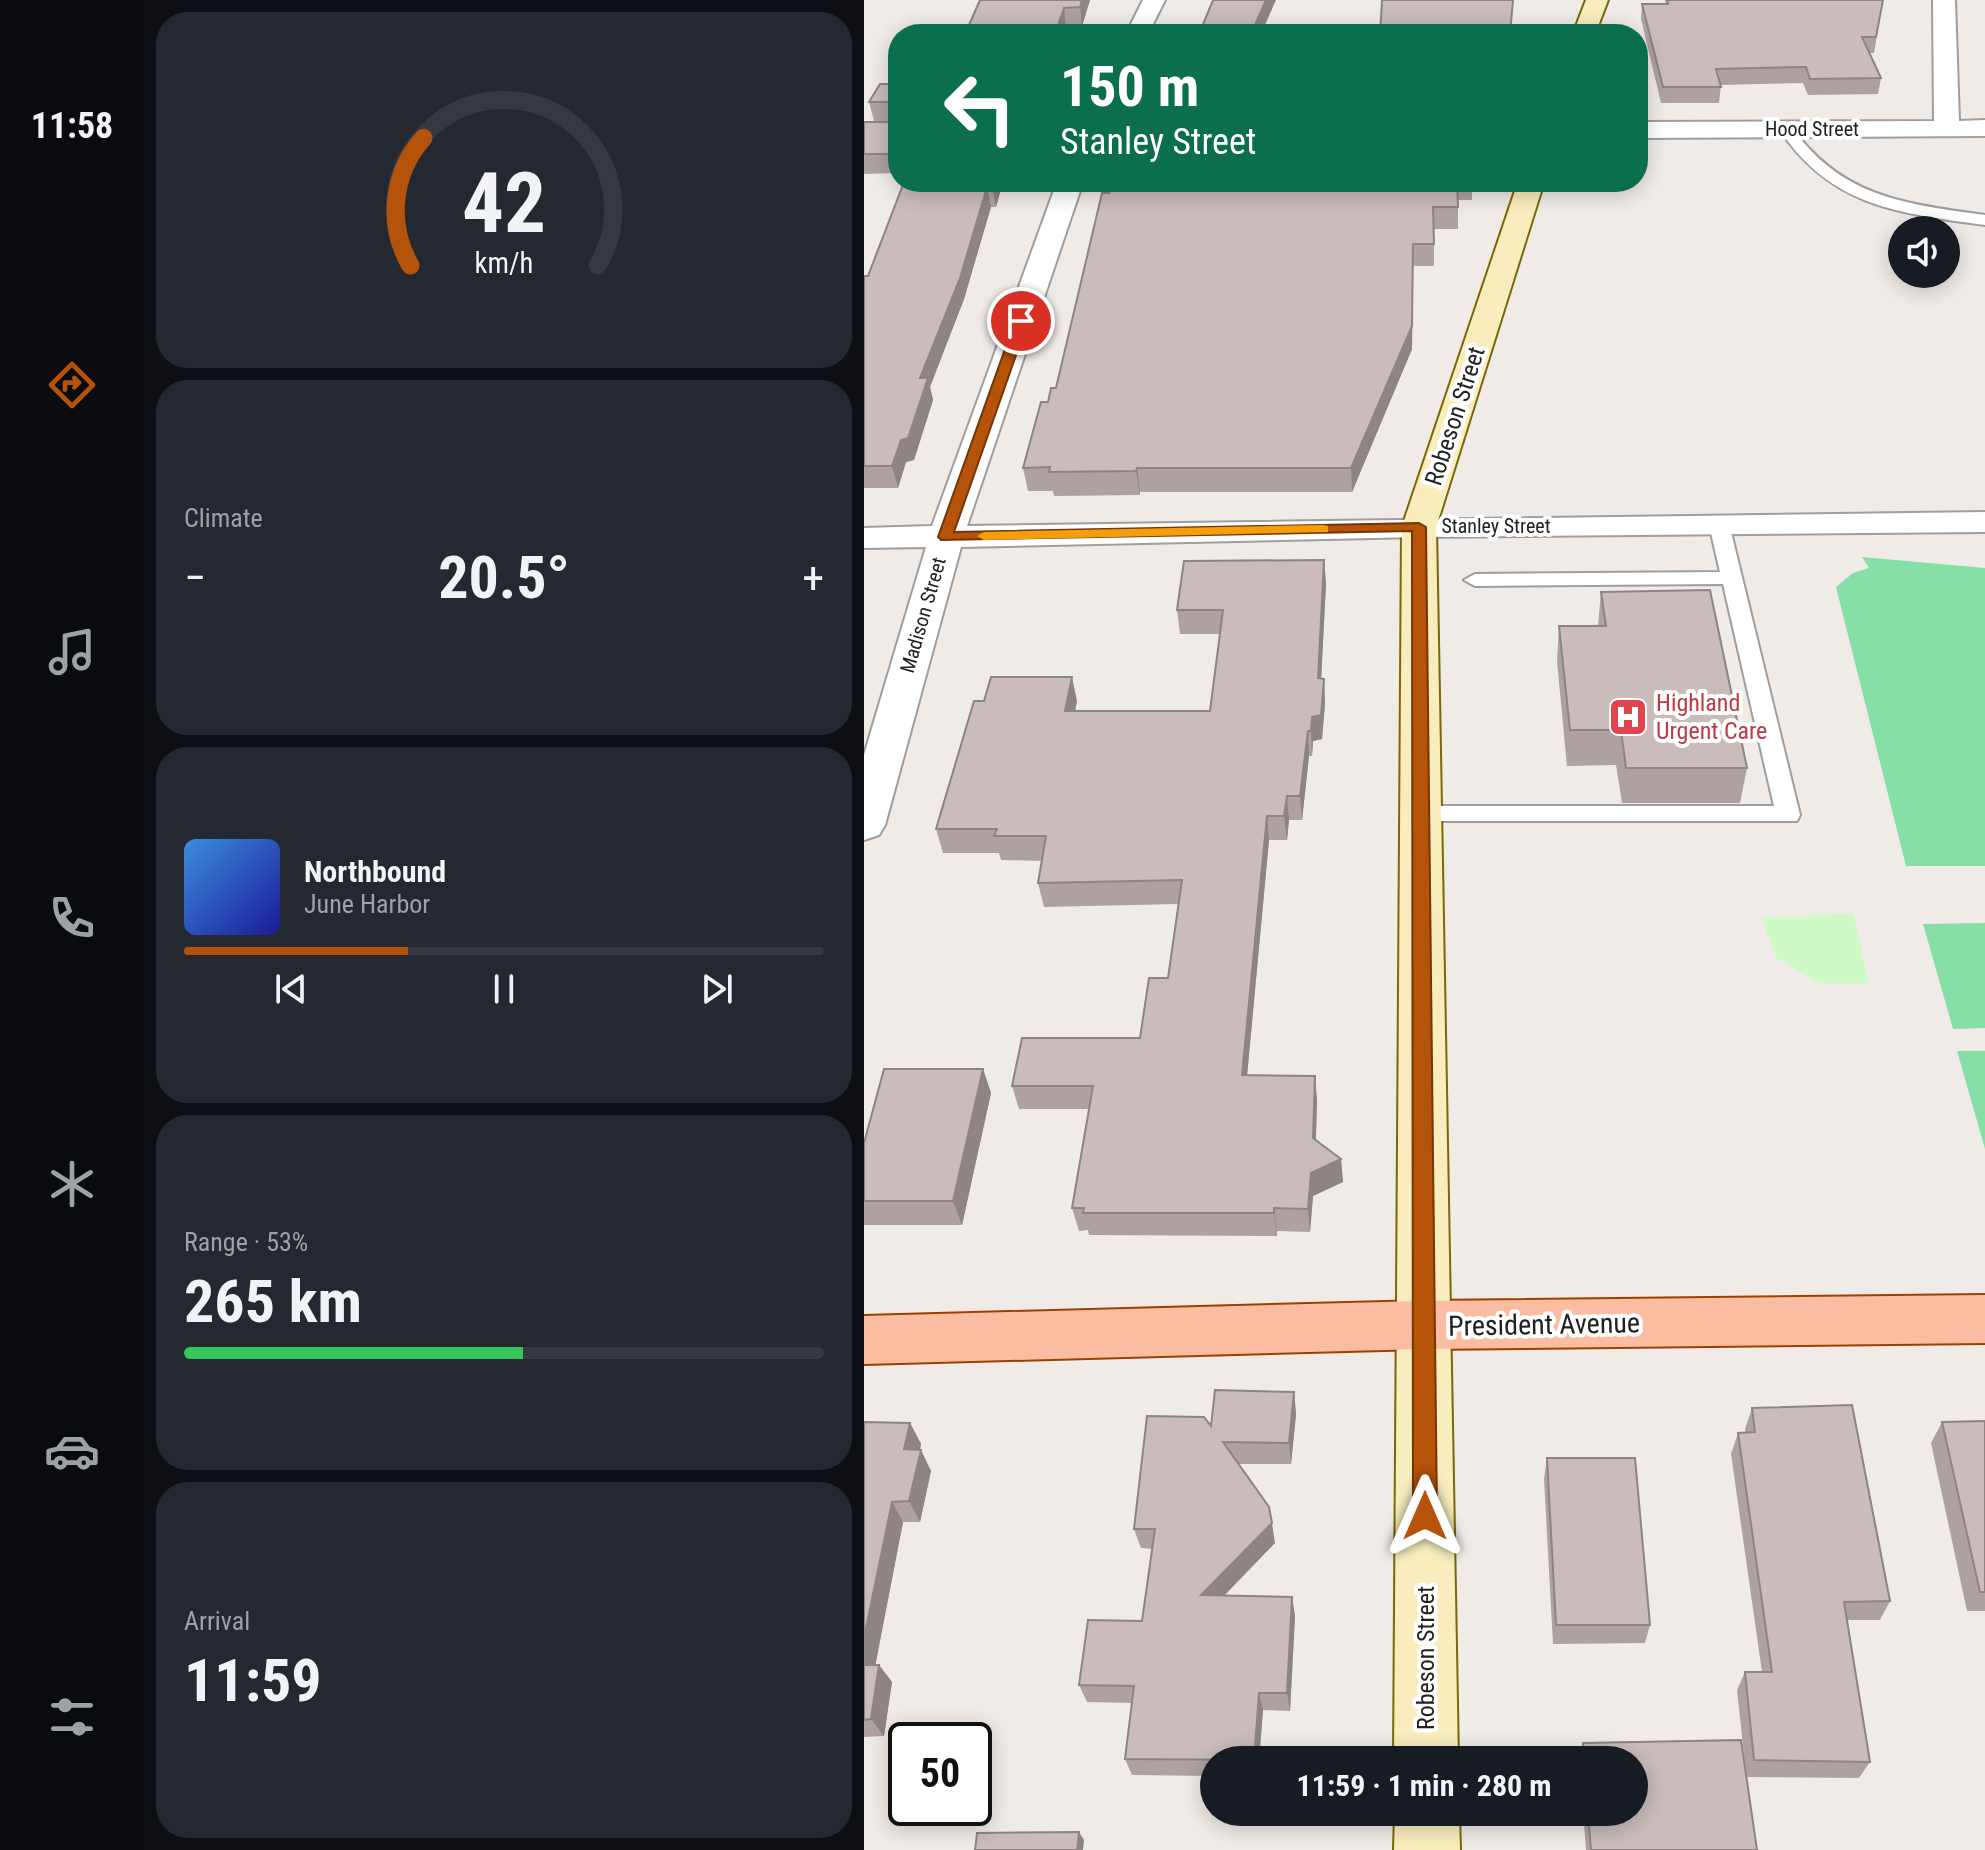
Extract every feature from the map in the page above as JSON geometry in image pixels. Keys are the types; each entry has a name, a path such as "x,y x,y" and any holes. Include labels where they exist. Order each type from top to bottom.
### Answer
{"main road":[{"path":"1588,24 1597,0"},
{"name":"Robeson Street","path":"1426,1746 1419,527 1528,192"},
{"name":"President Avenue","path":"864,1340 1423,1325 1985,1319"},
{"path":"1427,1826 1427,1850"}],"street":[{"path":"1142,24 1154,0"},
{"path":"1944,0 1947,128"},
{"name":"Hood Street","path":"1648,130 1985,128"},
{"name":"Madison Street","path":"864,825 946,537 1067,192"},
{"name":"Stanley Street","path":"864,538 1419,527 1985,522"}],"lane":[{"path":"1786,129 1804,157 1839,185 1886,203 1985,220"},
{"path":"1421,815 1788,815 1719,524"},
{"path":"1475,580 1732,578"}],"green space":[{"path":"1862,557 1985,568 1985,866 1906,866 1836,587 1853,573 1869,568"},
{"path":"1854,914 1869,984 1817,983 1776,957 1761,917"},
{"path":"1985,923 1985,1028 1953,1029 1923,924"},
{"path":"1957,1051 1985,1051 1985,1149"}],"building":[{"path":"980,0 1082,0 1080,7 1064,8 1058,24 969,24"},
{"path":"1213,0 1266,0 1255,24 1203,24"},
{"path":"1382,0 1513,0 1511,24 1381,24"},
{"path":"1667,0 1883,0 1876,37 1862,37 1881,78 1810,79 1806,67 1716,69 1721,87 1663,87 1642,4 1668,4"},
{"path":"880,84 888,84 888,102 869,102"},
{"path":"864,122 888,122 888,154 864,154"},
{"path":"900,192 986,192 960,278 920,378 928,378 908,438 901,440 892,466 864,466 864,276 868,276"},
{"path":"1457,192 1458,207 1433,207 1434,244 1413,244 1412,326 1351,468 1137,468 1136,471 1049,472 1050,467 1023,468 1041,402 1048,402 1051,388 1056,388 1102,193"},
{"path":"1324,560 1318,678 1324,679 1321,715 1312,717 1311,731 1308,731 1300,796 1287,796 1284,816 1267,816 1242,1075 1315,1076 1313,1138 1341,1159 1311,1173 1308,1209 1274,1208 1274,1213 1083,1213 1084,1208 1072,1208 1093,1086 1012,1086 1022,1038 1140,1038 1149,978 1168,978 1182,880 1038,883 1046,836 994,836 997,829 936,829 974,701 984,701 991,677 1072,677 1065,711 1210,711 1223,610 1177,610 1184,561"},
{"path":"1710,590 1747,768 1626,768 1621,730 1570,730 1559,626 1606,626 1601,592"},
{"path":"884,1069 983,1069 953,1201 864,1201 864,1143"},
{"path":"1215,1390 1294,1392 1289,1443 1223,1442 1269,1507 1272,1523 1201,1595 1292,1597 1287,1693 1259,1693 1255,1746 1200,1746 1200,1760 1125,1759 1134,1686 1079,1685 1088,1620 1142,1621 1155,1529 1134,1529 1147,1416 1204,1417 1211,1426"},
{"path":"1852,1405 1890,1601 1844,1602 1870,1762 1754,1760 1745,1672 1772,1672 1738,1433 1755,1432 1752,1408"},
{"path":"1985,1421 1985,1592 1980,1592 1942,1422"},
{"path":"864,1422 910,1423 904,1449 921,1450 909,1501 892,1502 864,1638"},
{"path":"1547,1458 1635,1458 1650,1625 1556,1625"},
{"path":"864,1665 879,1665 871,1719 864,1720"},
{"path":"1741,1740 1757,1850 1591,1850 1589,1826 1648,1826 1648,1746 1583,1746 1583,1743"},
{"path":"1079,1832 1077,1850 975,1850 977,1833"}],"slow traffic":[{"path":"984,536 1323,529"}],"place":[{"name":"Highland Urgent Care","path":"1628,717"}],"route":[{"path":"1021,321 946,537 1419,527 1425,1516"}]}
